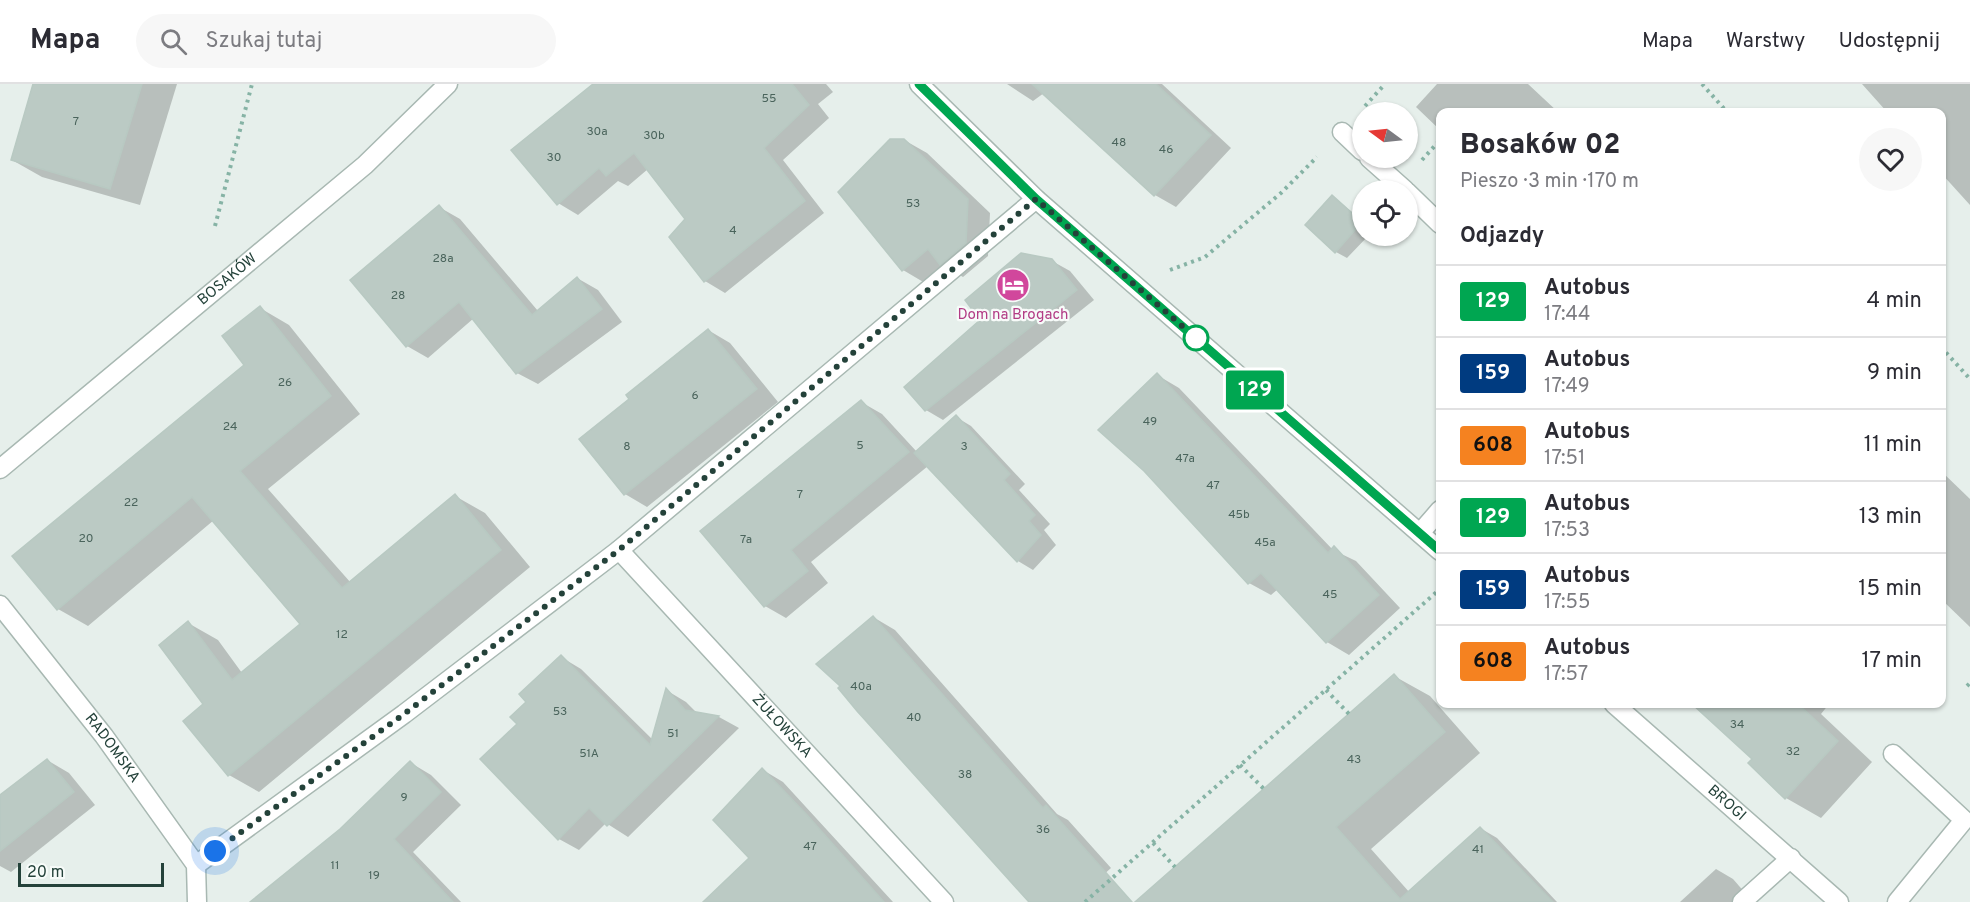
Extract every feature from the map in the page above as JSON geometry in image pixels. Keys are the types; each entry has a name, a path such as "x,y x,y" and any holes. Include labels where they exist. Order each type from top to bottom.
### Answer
{"street":[{"name":"BOSAKÓW","path":"0,469 364,165 448,84"},
{"path":"919,84 1036,199 1436,547"},
{"path":"1342,132 1352,142"},
{"path":"1380,168 1394,180"},
{"path":"196,902 196,865 404,714 619,550 1036,199"},
{"path":"1418,203 1436,220"},
{"path":"1420,532 1436,514"},
{"name":"ŻUŁOWSKA","path":"619,550 944,902"},
{"name":"RADOMSKA","path":"0,605 104,736 196,865"},
{"name":"BROGI","path":"1619,708 1839,902"},
{"path":"1893,754 1964,820 1897,902"},
{"path":"1742,902 1791,858"}],"path":[{"path":"215,226 252,84"},
{"path":"1147,294 1167,271 1205,257 1281,193 1342,132 1385,84"},
{"path":"1702,84 1723,108"},
{"path":"1946,353 1970,379"},
{"path":"1085,902 1436,593"},
{"path":"1326,690 1349,714"},
{"path":"1240,765 1264,789"},
{"path":"1153,843 1175,867"}],"building":[{"path":"33,84 142,84 110,189 11,160"},
{"path":"593,84 792,84 809,105 764,148 805,201 704,282 669,237 685,219 634,153 606,176 599,168 557,205 511,150"},
{"path":"1032,84 1156,84 1211,135 1154,196"},
{"path":"890,139 904,139 968,199 966,243 940,265 928,249 902,271 838,192"},
{"path":"1332,195 1352,213 1352,233 1335,253 1305,225"},
{"path":"439,205 532,315 577,277 602,309 516,374 459,302 406,347 350,280"},
{"path":"1021,253 1052,259 1077,290 925,411 904,387 980,320 965,300"},
{"path":"260,306 331,396 240,471 342,588 455,494 501,550 228,776 183,721 203,704 159,645 188,621 232,680 300,624 192,497 57,610 12,556 244,365 222,336"},
{"path":"708,329 757,389 624,495 579,439 629,399 626,395"},
{"path":"1157,373 1328,553 1334,546 1379,595 1326,643 1261,573 1248,584 1144,471 1098,430"},
{"path":"861,400 909,452 791,550 808,571 764,607 700,531"},
{"path":"956,415 1010,474 1004,480 1035,515 1029,521 1041,535 1017,562 914,453"},
{"path":"873,616 1043,808 1046,805 1132,902 1029,902 857,711 838,688 840,686 816,664"},
{"path":"561,655 650,745 666,688 685,710 719,716 607,826 589,808 558,840 480,759 517,724 510,717 526,702 519,694"},
{"path":"1394,674 1445,732 1336,827 1400,899 1480,827 1553,902 1135,902"},
{"path":"1696,708 1802,708 1838,741 1785,799 1748,763 1752,759"},
{"path":"47,759 74,792 0,851 0,795"},
{"path":"410,761 441,792 394,839 453,902 250,902 340,829"},
{"path":"762,768 884,902 703,902 749,858 713,820"}],"bus line":[{"name":"129","path":"919,84 1036,199 1436,547"}],"place":[{"name":"Dom na Brogach","path":"1013,285"}],"route":[{"path":"215,851 404,714 619,550 1036,199 1196,338"}]}
